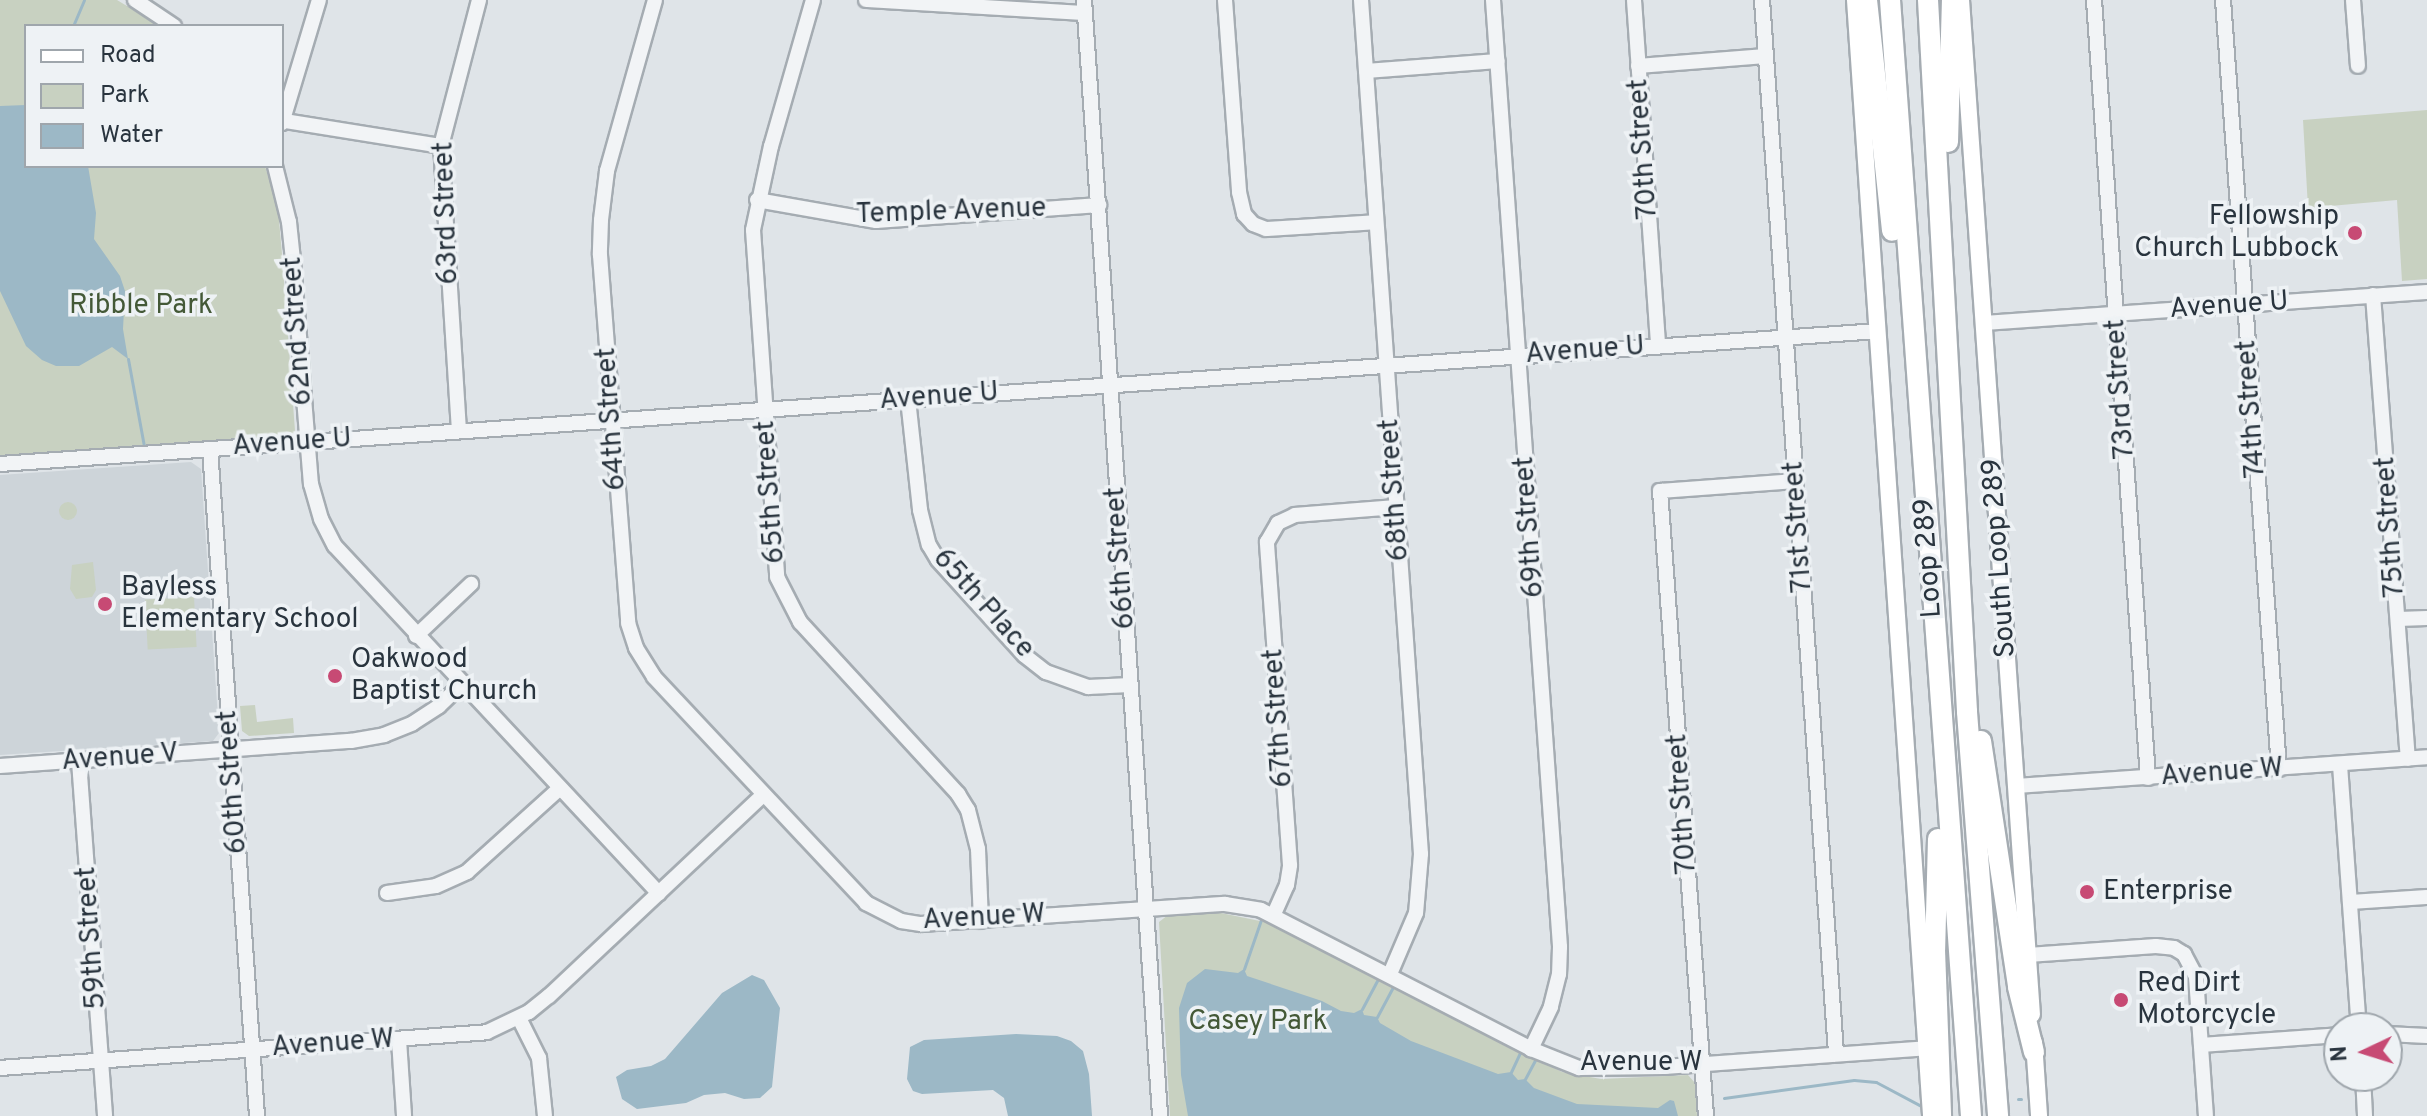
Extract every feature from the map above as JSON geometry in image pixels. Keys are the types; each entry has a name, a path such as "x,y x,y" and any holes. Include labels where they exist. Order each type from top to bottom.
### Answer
{"highway":[{"path":"1867,0 1904,340 1923,479"},
{"name":"Loop 289","path":"1890,0 1971,1116"},
{"name":"Loop 289","path":"1928,0 1967,712 1998,1116"},
{"path":"1943,242 1952,0"},
{"path":"1967,712 1980,737 2018,987 2034,1052"},
{"path":"1941,1116 1935,950 1942,743"}],"main road":[{"path":"1855,0 1931,1116"},
{"name":"South Loop 289","path":"1961,0 2039,1116"}],"street":[{"path":"135,0 154,5 172,24"},
{"path":"319,0 284,122 441,146"},
{"name":"63rd Street","path":"459,431 441,146 479,0"},
{"name":"64th Street","path":"655,0 602,197 600,255 628,623 636,648 654,677 763,795"},
{"name":"65th Street","path":"813,0 757,200 753,230 777,577 800,622 958,794 968,810 978,849 981,921"},
{"path":"866,0 1084,6"},
{"path":"1225,0 1240,205 1253,224 1276,229 1376,222"},
{"name":"68th Street","path":"1361,0 1422,872 1412,926 1390,974"},
{"name":"69th Street","path":"1493,0 1560,947 1559,974 1551,1007 1531,1049"},
{"name":"70th Street","path":"1634,0 1658,346"},
{"name":"71st Street","path":"1762,0 1836,1054"},
{"name":"73rd Street","path":"2094,0 2148,778"},
{"name":"74th Street","path":"2223,0 2279,769"},
{"path":"2353,0 2358,66"},
{"name":"66th Street","path":"1084,6 1160,1116"},
{"path":"1638,66 1766,56"},
{"path":"1366,71 1498,61"},
{"name":"62nd Street","path":"275,168 290,235 311,484 321,519 335,546 659,894"},
{"name":"Temple Avenue","path":"757,200 876,221 1099,205"},
{"name":"Avenue U","path":"1984,323 2427,292"},
{"name":"75th Street","path":"2373,295 2408,759"},
{"name":"Avenue U","path":"0,464 1877,331"},
{"name":"65th Place","path":"908,399 920,510 929,545 938,560 1024,655 1046,672 1065,682 1088,687 1130,685"},
{"name":"60th Street","path":"210,449 257,1116"},
{"name":"70th Street","path":"1706,1116 1660,491 1796,481"},
{"name":"67th Street","path":"1274,914 1287,885 1290,865 1267,552 1270,533 1278,523 1302,514 1396,507"},
{"path":"416,636 471,584"},
{"path":"2398,619 2427,618"},
{"name":"Avenue V","path":"0,766 231,750 384,735 439,706 462,684"},
{"name":"Avenue W","path":"2016,786 2427,757"},
{"name":"59th Street","path":"79,761 105,1116"},
{"path":"2340,765 2358,1012"},
{"path":"387,893 436,886 467,872 560,788"},
{"name":"Avenue W","path":"0,1068 487,1032 519,1018 549,996 763,795 866,903 901,921 981,921 1225,904 1274,914 1531,1049 1579,1068 1702,1064 1926,1048"},
{"path":"2350,902 2427,897"},
{"path":"2028,955 2163,946 2184,954 2196,977 2206,1116"},
{"path":"519,1018 539,1058 545,1116"},
{"path":"2403,1035 2427,1036"},
{"path":"2201,1045 2323,1036"},
{"path":"399,1040 404,1116"},
{"path":"2364,1092 2365,1116"}],"shaded area":[{"name":"Bayless Elementary School","path":"191,462 201,469 219,733 213,741 0,755 0,475"}],"green space":[{"name":"Ribble Park","path":"0,0 117,0 157,24 24,24 24,168 266,168 278,209 295,431 291,437 0,456"},
{"path":"2427,110 2427,279 2402,281 2397,200 2308,208 2303,120"},
{"path":"68,502 77,511 68,520 59,511"},
{"path":"93,562 96,590 92,597 76,599 70,589 72,565"},
{"path":"194,597 197,647 148,649 145,600"},
{"path":"255,705 257,722 293,718 294,733 249,736 242,731 240,706"},
{"name":"Casey Park","path":"1221,913 1274,924 1562,1072 1601,1079 1688,1075 1695,1083 1697,1116 1170,1116 1159,922 1168,915"}],"water":[{"path":"24,105 24,168 88,168 96,213 94,239 120,276 125,291 123,329 128,359 112,347 79,366 56,366 42,360 26,346 0,291 0,106"},
{"path":"1205,969 1238,973 1244,969 1247,976 1322,1001 1341,1011 1354,1013 1362,1009 1364,1015 1377,1017 1380,1023 1411,1041 1498,1074 1511,1072 1518,1080 1525,1079 1534,1088 1577,1104 1658,1108 1670,1100 1674,1101 1678,1116 1188,1116 1181,1075 1179,1008 1187,983"},
{"path":"752,975 764,980 780,1008 772,1087 760,1098 744,1099 725,1093 704,1095 686,1103 637,1109 622,1099 616,1077 627,1070 651,1066 665,1059 722,993"},
{"path":"1016,1034 1057,1036 1071,1041 1083,1051 1089,1074 1092,1116 1008,1116 1004,1098 993,1090 922,1094 913,1091 907,1079 910,1047 924,1040"}],"waterway":[{"path":"74,24 84,0"},
{"path":"128,359 144,446"},
{"path":"1244,969 1261,920"},
{"path":"1362,1009 1378,979"},
{"path":"1377,1017 1393,987"},
{"path":"1511,1072 1520,1053"},
{"path":"1525,1079 1535,1060"},
{"path":"1724,1098 1854,1080 1876,1082 1923,1107"}],"place":[{"name":"Fellowship Church Lubbock","path":"2355,233"},
{"name":"Bayless Elementary School","path":"105,604"},
{"name":"Oakwood Baptist Church","path":"335,676"},
{"name":"Enterprise","path":"2087,892"},
{"name":"Red Dirt Motorcycle","path":"2121,1000"}]}
